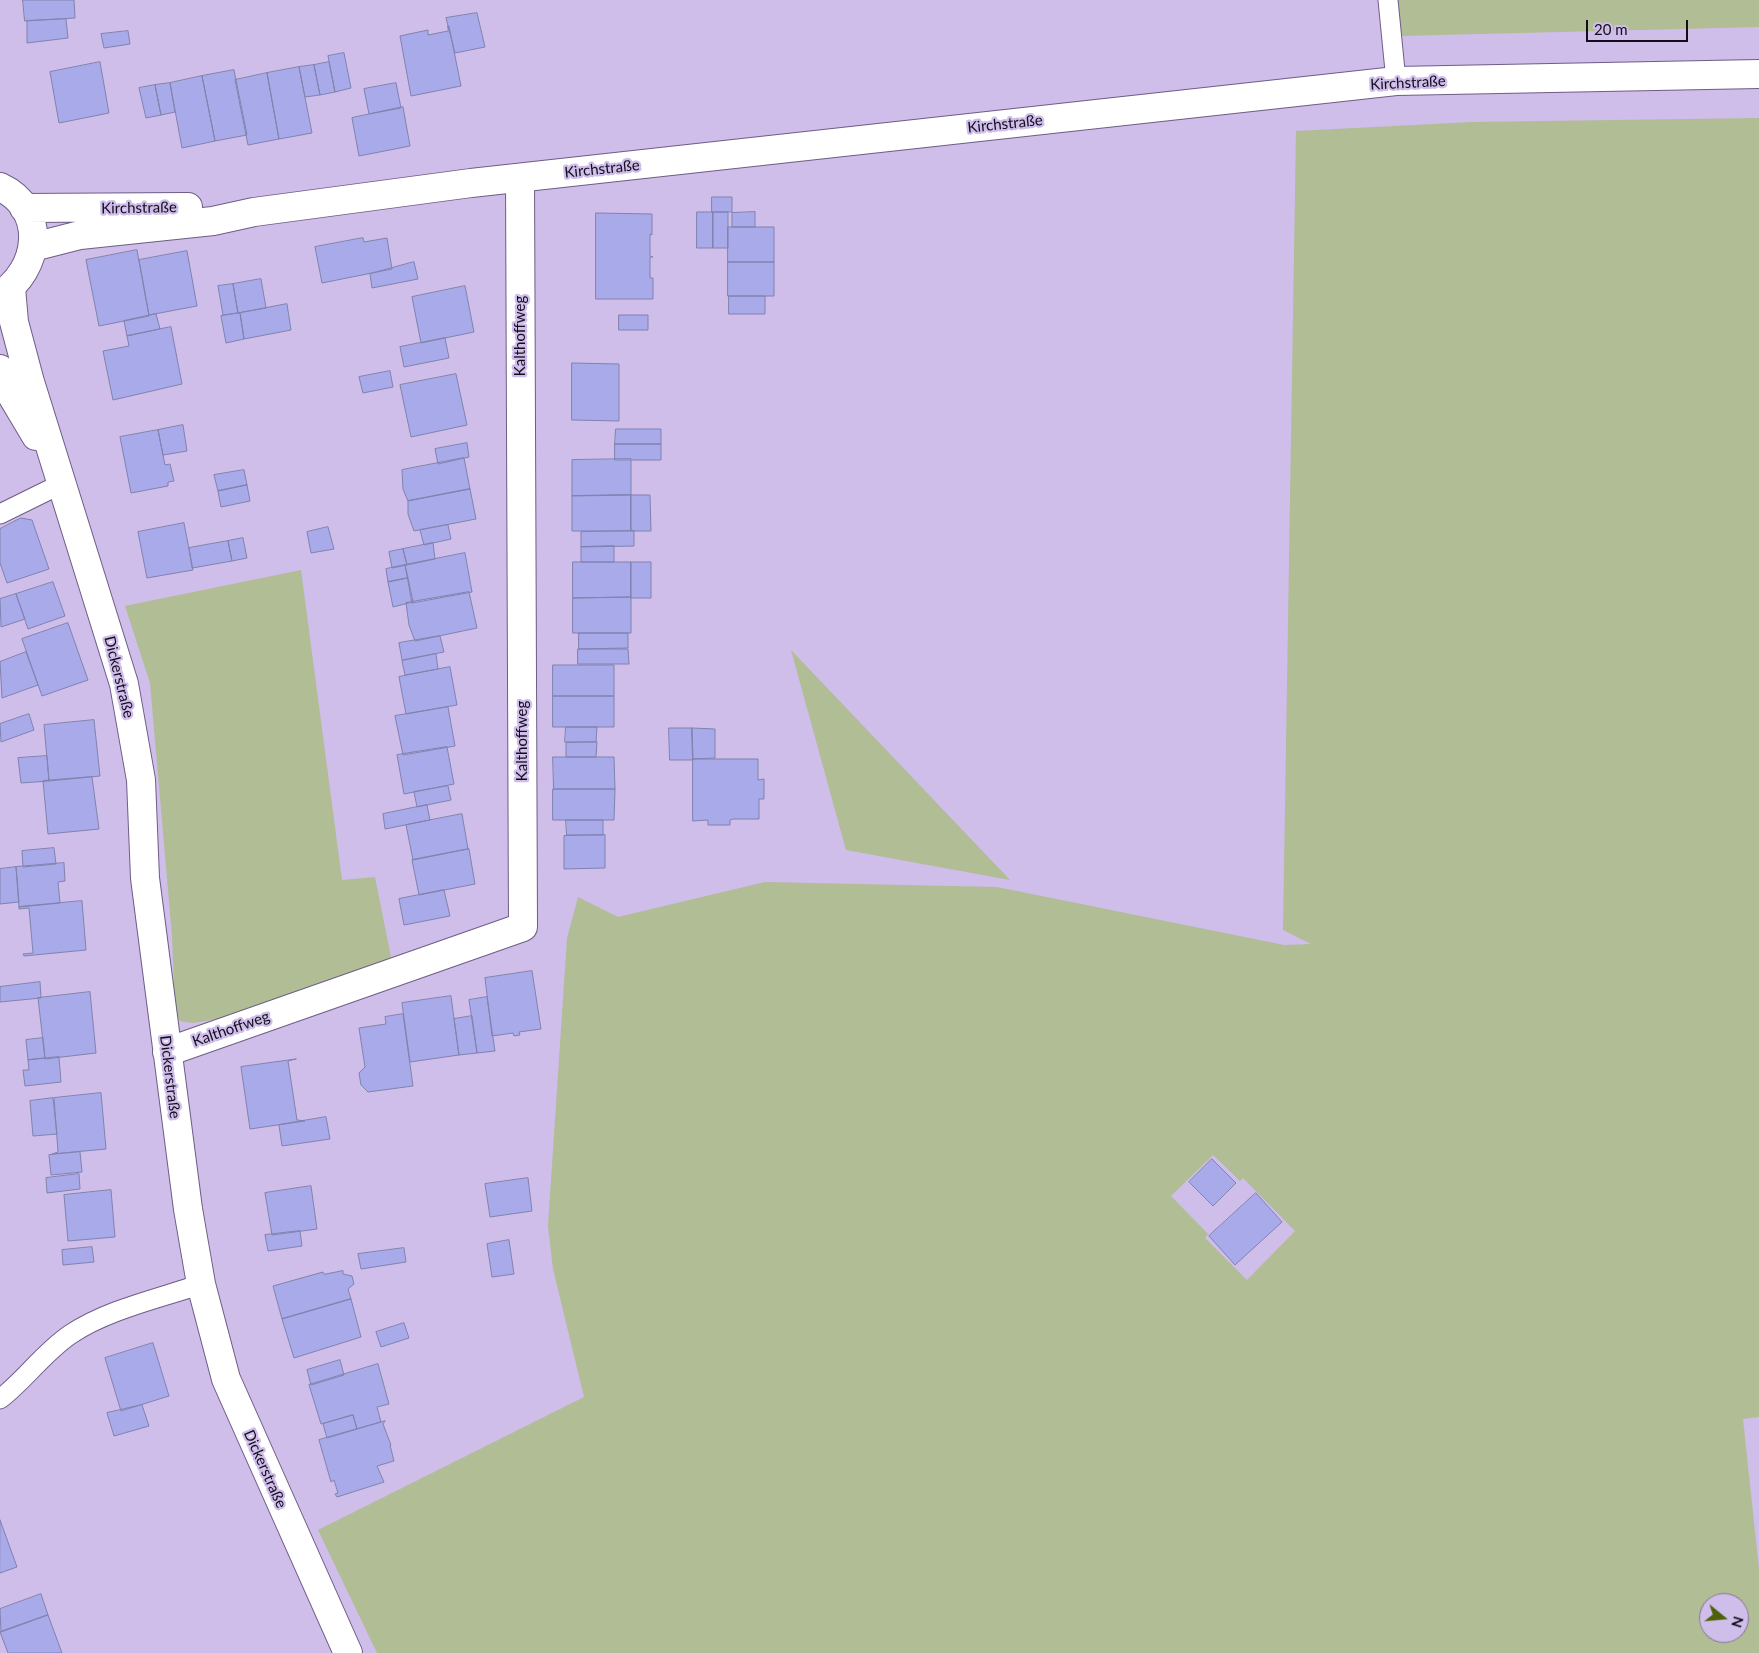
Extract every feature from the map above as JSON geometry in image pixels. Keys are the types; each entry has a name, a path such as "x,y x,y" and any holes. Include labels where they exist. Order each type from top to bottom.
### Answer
{"street":[{"name":"Kirchstraße","path":"33,247 80,235 213,221 254,212 520,178 1396,81 1759,74"},
{"name":"Kalthoffweg","path":"167,1052 523,927 520,178"},
{"path":"0,187 15,197 24,208 32,227 33,247 30,263 22,277 6,292"},
{"name":"Kirchstraße","path":"24,208 78,210 210,207 254,212"},
{"name":"Dickerstraße","path":"6,292 26,365 124,684 141,780 145,878 188,1210 200,1284 226,1379 255,1448 348,1653"},
{"name":"Dickerstraße","path":"0,369 8,389 63,483"}],"lane":[{"path":"1388,0 1396,81"},
{"path":"0,514 63,483"},
{"path":"0,1400 16,1387 55,1347 91,1322 200,1284"}],"green space":[{"path":"1397,0 1759,0 1759,27 1400,36"},
{"path":"1759,118 1759,1417 1743,1419 1759,1569 1759,1653 377,1653 318,1530 584,1397 553,1269 548,1226 567,938 578,897 618,917 765,882 997,887 1284,945 1311,944 1283,930 1296,131 1472,122","holes":["1213,1155 1240,1181 1243,1178 1295,1231 1247,1280 1205,1238 1208,1234 1171,1196"]},
{"path":"301,570 342,880 375,877 392,962 228,1017 193,1023 180,1021 175,1010 172,936 150,683 125,606"},
{"path":"791,650 1010,880 846,850"}],"building":[{"path":"23,0 74,0 75,18 25,21"},
{"path":"477,13 485,47 455,53 446,18"},
{"path":"66,19 68,38 27,43 27,21"},
{"path":"448,26 461,86 411,96 400,36 428,30 428,35 448,31"},
{"path":"128,31 130,44 104,48 101,34"},
{"path":"344,53 351,88 335,92 328,56"},
{"path":"100,62 109,113 59,123 50,72"},
{"path":"329,62 335,92 320,95 314,65"},
{"path":"314,65 320,95 305,97 299,67"},
{"path":"299,67 312,133 279,139 267,73"},
{"path":"234,70 247,135 215,141 202,76"},
{"path":"267,73 279,139 248,145 235,80"},
{"path":"202,76 215,141 182,148 170,83"},
{"path":"170,83 175,112 161,115 155,85"},
{"path":"396,83 401,108 369,114 364,89"},
{"path":"155,85 161,115 146,118 139,88"},
{"path":"403,107 410,146 359,156 352,118"},
{"path":"712,197 732,197 732,212 712,212"},
{"path":"697,212 713,212 713,248 697,248"},
{"path":"713,212 728,212 728,248 713,248"},
{"path":"755,212 755,227 732,227 732,213"},
{"path":"596,213 652,214 650,256 653,257 650,257 650,278 653,278 653,299 596,299"},
{"path":"728,227 774,227 774,262 728,262"},
{"path":"363,238 364,242 387,238 392,269 322,283 315,247"},
{"path":"137,250 149,316 99,326 86,260"},
{"path":"187,251 197,306 149,315 139,260"},
{"path":"414,262 418,279 372,288 370,274"},
{"path":"728,262 774,262 774,296 728,296"},
{"path":"261,279 266,308 238,313 233,284"},
{"path":"233,284 238,313 223,315 218,286"},
{"path":"465,286 474,332 421,343 412,297"},
{"path":"729,296 765,296 765,314 729,314"},
{"path":"287,304 291,330 244,339 240,313"},
{"path":"240,313 244,339 226,343 221,316"},
{"path":"156,314 160,329 127,336 124,321"},
{"path":"619,315 648,315 648,330 619,330"},
{"path":"171,327 182,384 113,400 103,351 129,346 127,336"},
{"path":"445,338 449,358 404,367 400,347"},
{"path":"572,363 619,364 619,421 572,420"},
{"path":"390,371 393,387 363,393 359,377"},
{"path":"456,374 467,425 411,437 400,385"},
{"path":"183,425 187,451 163,455 158,430"},
{"path":"616,429 661,429 661,444 615,444"},
{"path":"158,430 165,465 170,464 174,481 168,482 168,486 131,493 120,437"},
{"path":"467,443 469,457 438,464 435,449"},
{"path":"615,444 661,444 661,460 615,460"},
{"path":"464,458 470,489 408,501 403,489 402,470"},
{"path":"631,459 631,495 572,496 572,460"},
{"path":"244,470 247,485 218,491 214,475"},
{"path":"247,485 250,501 221,507 218,491"},
{"path":"470,489 476,519 414,531 408,514 408,501"},
{"path":"631,495 631,531 572,531 572,496"},
{"path":"631,495 650,495 651,531 631,531"},
{"path":"21,518 32,520 49,569 7,583 0,563 0,529"},
{"path":"184,523 193,570 147,578 138,532"},
{"path":"448,525 451,539 424,545 420,530"},
{"path":"328,527 334,549 311,553 307,532"},
{"path":"634,531 634,546 581,547 581,532"},
{"path":"243,538 247,558 232,561 228,541"},
{"path":"228,541 232,561 192,568 189,548"},
{"path":"433,543 435,559 407,565 403,549"},
{"path":"614,546 614,562 581,562 581,547"},
{"path":"403,549 407,565 392,568 389,552"},
{"path":"465,553 472,592 412,603 405,565"},
{"path":"573,562 631,562 631,597 573,598"},
{"path":"631,562 651,562 651,598 631,598"},
{"path":"405,565 408,578 388,582 386,569"},
{"path":"408,578 413,602 393,607 388,582"},
{"path":"53,582 65,616 28,629 16,594"},
{"path":"469,592 477,628 415,641 409,625 406,603"},
{"path":"16,594 25,619 1,627 0,599"},
{"path":"631,597 631,633 573,633 573,598"},
{"path":"68,623 88,680 42,696 22,639"},
{"path":"579,633 628,633 628,648 579,649"},
{"path":"440,636 444,652 402,660 399,643"},
{"path":"578,649 628,649 629,664 578,664"},
{"path":"26,652 38,685 2,698 0,662"},
{"path":"436,654 438,669 405,675 402,661"},
{"path":"553,665 614,665 614,696 553,696"},
{"path":"450,667 457,705 406,714 399,677"},
{"path":"553,696 614,696 614,727 553,727"},
{"path":"448,707 455,746 403,755 395,716"},
{"path":"29,714 34,730 1,742 0,724"},
{"path":"94,720 100,776 49,781 44,725"},
{"path":"566,727 597,727 596,742 565,742"},
{"path":"669,728 692,728 693,760 670,760"},
{"path":"692,728 715,729 715,758 693,759"},
{"path":"597,742 596,757 566,757 566,743"},
{"path":"447,747 454,784 404,794 397,755"},
{"path":"47,756 49,781 21,783 18,758"},
{"path":"553,757 614,757 615,789 554,789"},
{"path":"693,759 758,759 758,780 764,779 764,799 759,799 759,819 733,819 730,820 730,825 708,825 708,820 693,821"},
{"path":"92,777 99,829 48,834 43,781"},
{"path":"448,786 451,800 417,807 414,792"},
{"path":"553,789 615,789 614,820 553,820"},
{"path":"427,805 430,820 385,829 383,814"},
{"path":"462,814 468,849 413,860 406,825"},
{"path":"566,820 603,820 603,835 567,835"},
{"path":"605,835 605,868 564,869 564,836"},
{"path":"54,848 56,864 23,867 22,851"},
{"path":"469,849 475,884 419,895 412,860"},
{"path":"64,863 65,881 58,882 60,903 19,907 16,867"},
{"path":"16,867 19,902 0,904 0,869"},
{"path":"444,890 450,916 404,925 399,899"},
{"path":"82,901 86,950 24,956 23,954 33,953 29,908 19,909 19,907"},
{"path":"532,971 541,1029 519,1032 520,1035 514,1036 513,1033 492,1036 485,978"},
{"path":"40,982 41,998 0,1002 0,987"},
{"path":"90,992 96,1053 45,1059 38,998"},
{"path":"451,996 459,1055 410,1062 402,1003"},
{"path":"487,997 495,1051 477,1053 469,1000"},
{"path":"403,1014 413,1086 368,1092 361,1085 359,1073 365,1067 359,1028 386,1024 385,1017"},
{"path":"472,1016 477,1053 459,1055 454,1019"},
{"path":"43,1038 45,1058 28,1060 26,1040"},
{"path":"59,1057 61,1082 25,1086 23,1070 29,1070 28,1060"},
{"path":"296,1059 288,1061 297,1120 305,1121 250,1129 241,1067"},
{"path":"101,1093 106,1149 52,1154 58,1152 54,1098"},
{"path":"53,1098 57,1134 33,1136 30,1101"},
{"path":"326,1117 330,1139 282,1146 279,1125"},
{"path":"80,1152 82,1172 51,1175 49,1155"},
{"path":"1212,1159 1236,1183 1213,1206 1189,1182"},
{"path":"79,1174 80,1189 47,1193 46,1178"},
{"path":"528,1178 532,1211 490,1217 485,1184"},
{"path":"311,1186 317,1229 272,1235 265,1193"},
{"path":"111,1190 115,1237 68,1241 64,1195"},
{"path":"1256,1193 1282,1222 1235,1265 1209,1236"},
{"path":"300,1231 302,1246 268,1251 265,1235"},
{"path":"509,1240 514,1274 492,1277 487,1244"},
{"path":"92,1247 94,1262 63,1265 62,1250"},
{"path":"404,1248 406,1262 361,1269 358,1254"},
{"path":"343,1271 343,1274 352,1276 354,1284 348,1289 351,1299 282,1319 273,1286 323,1272 324,1274"},
{"path":"351,1299 361,1337 294,1358 282,1319"},
{"path":"404,1323 409,1338 381,1347 376,1332"},
{"path":"153,1343 169,1396 121,1411 105,1358"},
{"path":"340,1360 344,1375 311,1385 307,1370"},
{"path":"378,1364 389,1404 377,1407 381,1422 357,1429 353,1415 321,1424 309,1385"},
{"path":"142,1405 149,1426 114,1436 107,1413"},
{"path":"353,1415 357,1429 327,1438 323,1424"},
{"path":"385,1421 383,1424 391,1445 394,1461 377,1466 384,1482 337,1497 335,1494 338,1493 334,1480 331,1482 319,1440"},
{"path":"0,1520 17,1567 0,1573"},
{"path":"41,1594 48,1615 1,1632 0,1609"},
{"path":"48,1615 62,1653 8,1653 0,1632"}]}
